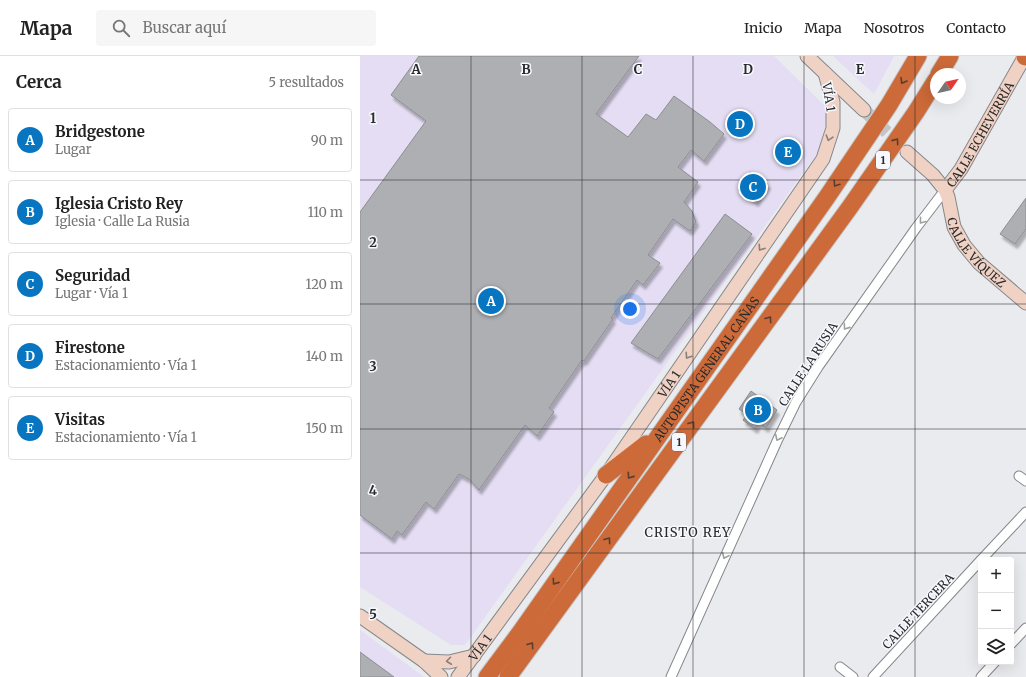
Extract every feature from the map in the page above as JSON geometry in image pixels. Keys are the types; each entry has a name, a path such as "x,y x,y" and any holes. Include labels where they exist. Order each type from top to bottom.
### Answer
{"highway":[{"name":"AUTOPISTA GENERAL CAÑAS","path":"487,677 522,630 827,197 888,105 918,56"},
{"path":"943,68 950,56"},
{"name":"AUTOPISTA GENERAL CAÑAS","path":"508,677 850,207 930,90"},
{"path":"606,475 661,432"}],"street":[{"path":"807,56 864,110"},
{"name":"CALLE ECHEVERRÍA","path":"945,190 961,169 1025,56"},
{"name":"VÍA 1","path":"458,677 606,475 823,159 833,128 833,102 825,73"},
{"path":"907,152 933,175 945,190"},
{"name":"CALLE VÍQUEZ","path":"945,190 948,197 954,227 964,245 979,263 1026,303"},
{"name":"CALLE LA RUSIA","path":"671,677 771,453 796,402 818,367 911,235 945,190"},
{"name":"CALLE TERCERA","path":"984,557 1026,512"},
{"name":"CALLE TERCERA","path":"873,677 978,563"},
{"path":"360,616 424,661 441,677"},
{"path":"1014,641 1026,628"},
{"path":"424,661 449,662 474,656"},
{"path":"981,677 992,665"},
{"path":"840,667 853,677"}],"shaded area":[{"path":"360,56 774,56 829,110 818,152 465,645 451,645 360,587"},
{"path":"833,56 894,56 874,94"},
{"path":"360,630 424,677 360,677"}],"building":[{"path":"419,56 639,56 596,114 628,137 646,114 656,120 674,96 724,134 704,161 691,150 678,167 698,182 684,202 692,211 696,222 690,231 673,219 648,255 660,263 643,285 637,280 611,318 613,319 584,361 582,360 549,408 554,412 537,436 525,425 479,490 469,479 459,474 434,509 426,502 402,535 397,531 392,539 360,515 360,212 426,121 391,95"},
{"path":"750,172 768,184 756,202 738,190"},
{"path":"1026,198 1026,229 1015,244 1000,234"},
{"path":"725,214 752,234 658,359 631,343"},
{"path":"751,391 777,410 766,428 759,423 755,429 743,420 747,415 739,409"},
{"path":"360,652 394,677 360,677"}],"tunnel":[{"path":"864,110 902,147"}],"place":[{"name":"Firestone","path":"740,124"},
{"name":"Visitas","path":"788,152"},
{"name":"Seguridad","path":"753,187"},
{"name":"Bridgestone","path":"491,301"},
{"name":"Iglesia Cristo Rey","path":"758,410"}],"district":[{"name":"CRISTO REY","path":"688,532"}]}
